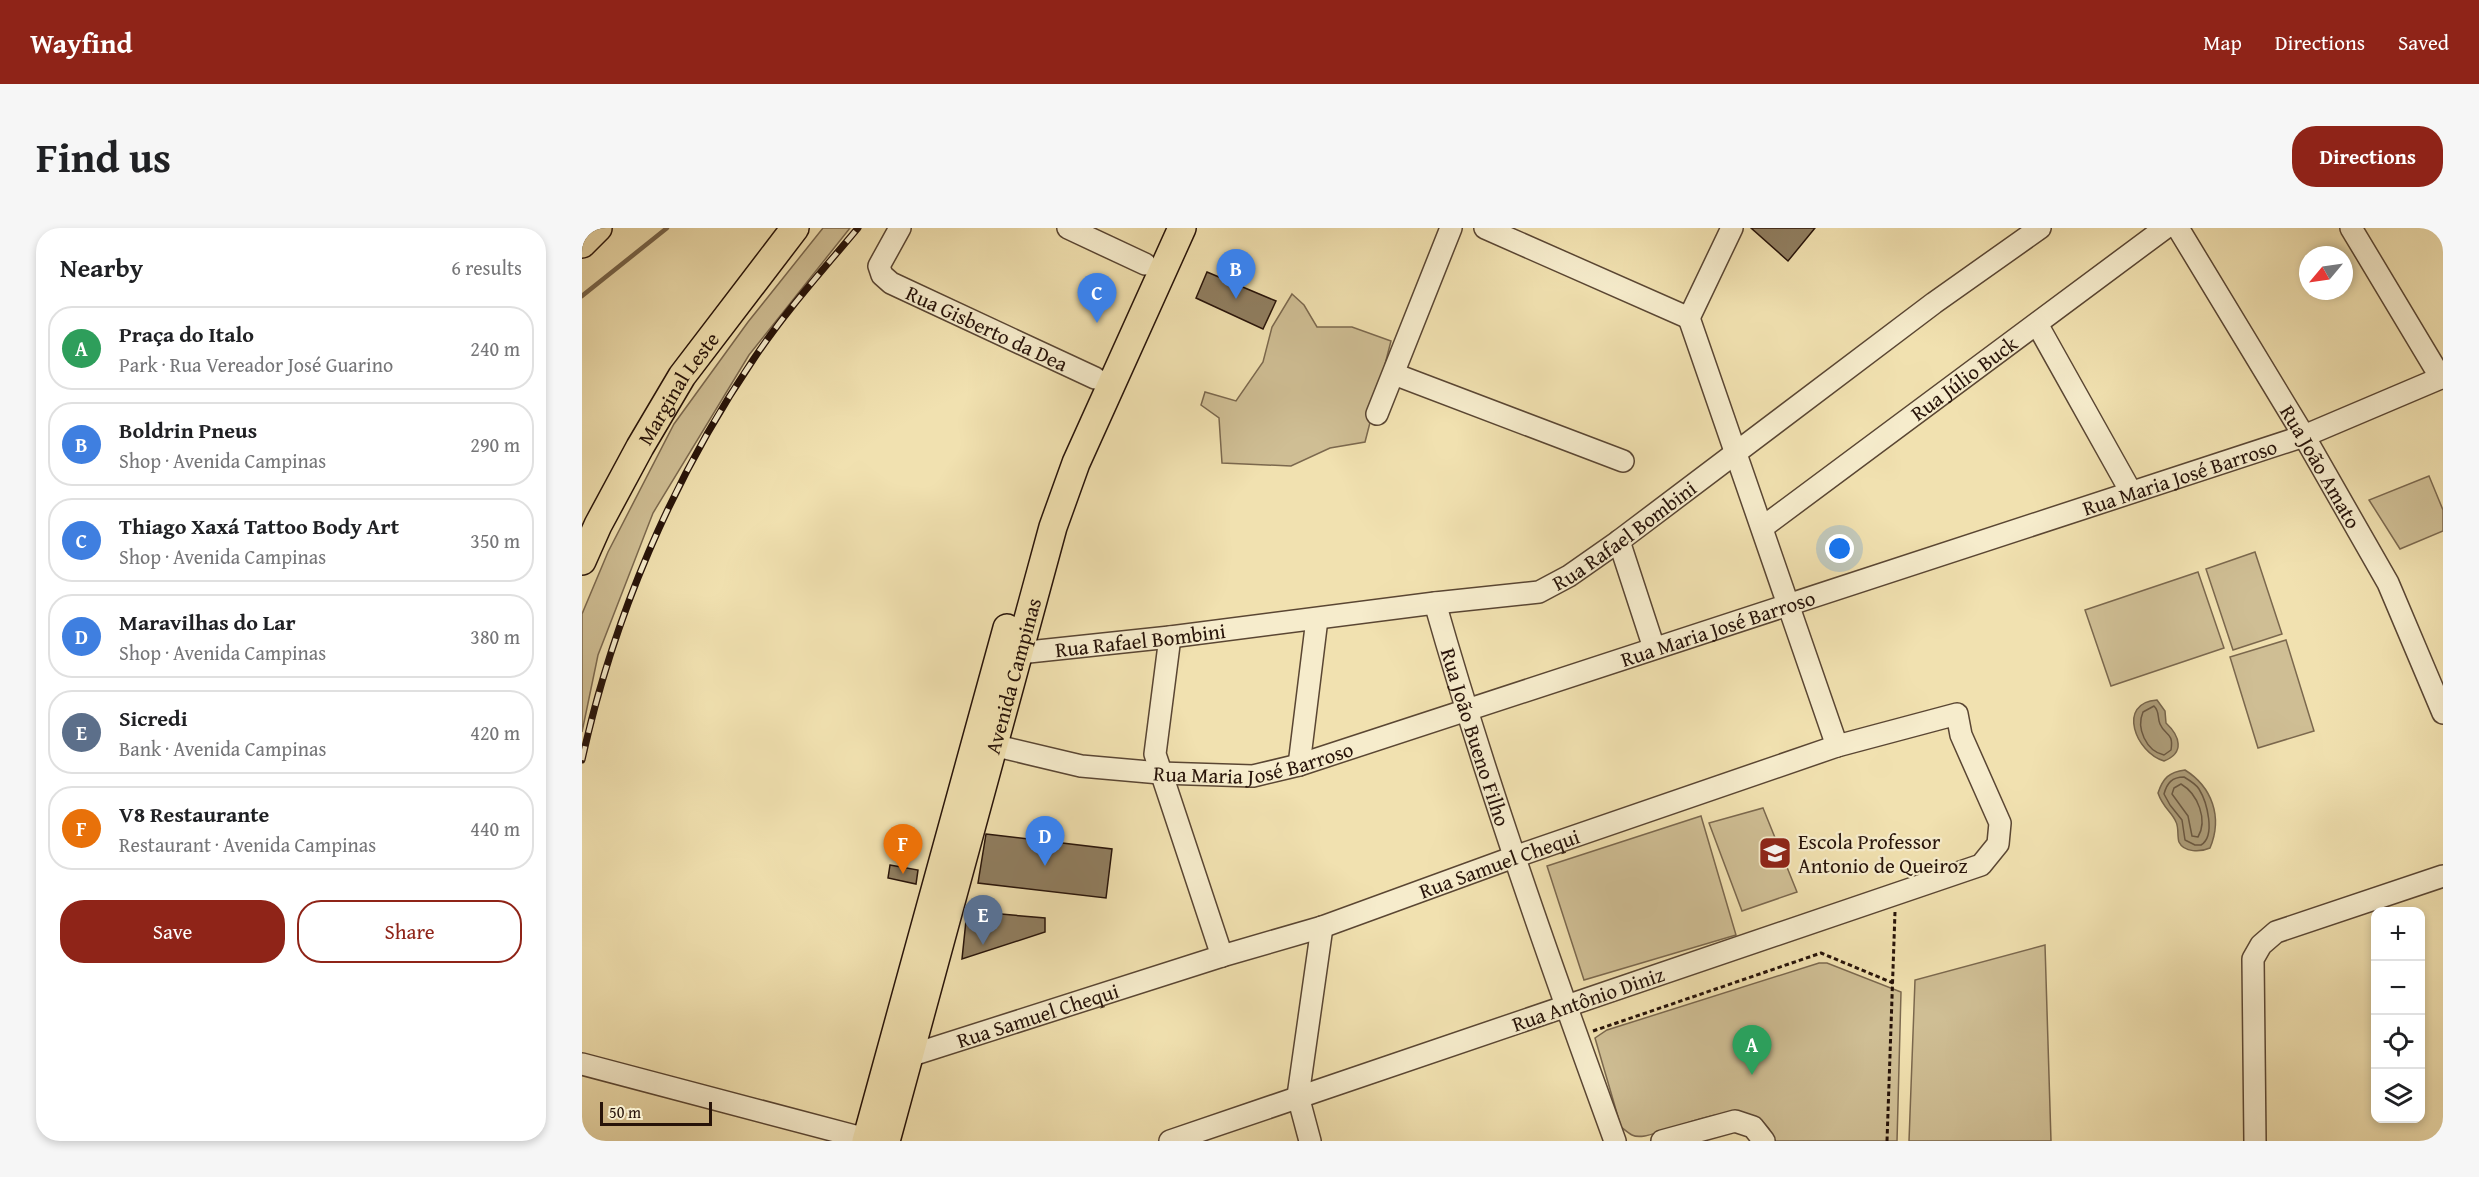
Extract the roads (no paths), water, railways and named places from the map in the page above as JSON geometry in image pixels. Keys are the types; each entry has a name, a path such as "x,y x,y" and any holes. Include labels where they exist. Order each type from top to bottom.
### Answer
{"main road":[{"path":"582,244 598,228"},
{"name":"Marginal Leste","path":"582,561 640,447 682,376 795,228"},
{"name":"Avenida Campinas","path":"873,1140 909,1056 1042,509 1062,455 1162,228"},
{"name":"Avenida Campinas","path":"873,1140 985,743 1019,653 1053,526 1076,463 1182,228"}],"street":[{"name":"Rua Gisberto da Dea","path":"900,228 879,266 882,275 891,283 1095,378"},
{"path":"1068,228 1145,264"},
{"path":"1377,414 1451,228"},
{"path":"1485,228 1689,318"},
{"path":"1732,228 1689,318 1837,746"},
{"name":"Rua Rafael Bombini","path":"1019,653 1539,592 1569,576 1619,541 1934,303 2040,228"},
{"name":"Rua Júlio Buck","path":"1763,527 2164,228"},
{"name":"Rua João Amato","path":"2178,228 2304,436 2388,583 2443,713"},
{"path":"2351,228 2442,377"},
{"path":"2037,324 2130,492"},
{"path":"1394,374 1623,461"},
{"name":"Rua Maria José Barroso","path":"985,743 1081,766 1160,773 1253,776 1299,765 2304,436 2442,377"},
{"path":"1619,541 1654,648"},
{"name":"Rua João Bueno Filho","path":"1435,603 1466,711 1514,857 1615,1141"},
{"path":"1299,765 1317,619"},
{"path":"1170,637 1155,754 1222,956"},
{"name":"Rua Samuel Chequi","path":"909,1056 1222,956 1322,927 1514,857 1837,746 1957,714 1961,735 2000,823 1998,844"},
{"name":"Rua Antônio Diniz","path":"1170,1141 1981,865 1998,844"},
{"path":"2254,1141 2253,959 2261,945 2276,932 2443,876"},
{"path":"1310,1141 1298,1096 1322,927"},
{"path":"582,1064 873,1140"},
{"path":"1662,1141 1735,1121 1753,1127 1764,1141"}],"water":[{"path":"2157,700 2165,711 2166,723 2175,733 2178,744 2175,754 2164,761 2145,749 2135,729 2134,719 2137,710 2144,703"},
{"path":"2185,770 2202,785 2215,814 2214,836 2210,848 2198,851 2181,846 2176,822 2158,793 2167,777"}],"waterway":[{"path":"582,296 667,228"}],"railway":[{"path":"582,760 610,654 628,603 671,502 696,453 753,360 777,326 858,228"}],"place":[{"name":"Boldrin Pneus","path":"1236,299"},
{"name":"Thiago Xaxá Tattoo Body Art","path":"1097,323"},
{"name":"Escola Professor Antonio de Queiroz","path":"1775,853"},
{"name":"Maravilhas do Lar","path":"1045,866"},
{"name":"V8 Restaurante","path":"903,874"},
{"name":"Sicredi","path":"983,945"},
{"name":"Praça do Italo","path":"1752,1075"}]}
